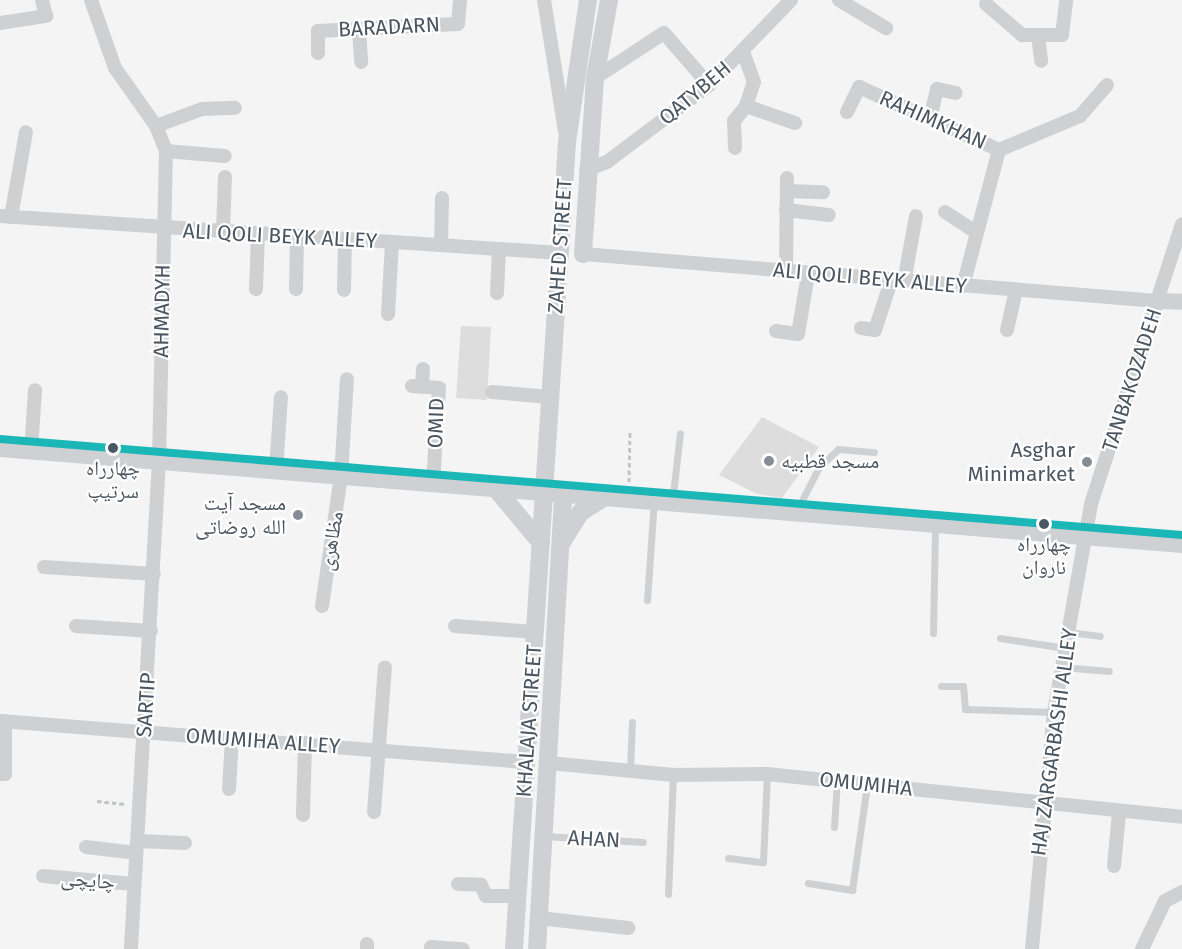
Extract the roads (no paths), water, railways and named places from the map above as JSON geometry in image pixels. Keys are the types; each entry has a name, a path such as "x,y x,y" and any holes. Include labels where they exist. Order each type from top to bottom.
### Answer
{"main road":[{"name":"ZAHED STREET","path":"543,488 567,142 588,0"},
{"name":"ZAHED STREET","path":"583,254 586,170 595,78 609,0"},
{"path":"0,448 31,446 433,478 496,489 543,488 563,495 654,501 673,498 935,524 1085,531 1182,544"},
{"name":"KHALAJA STREET","path":"514,949 540,566 543,488"},
{"path":"496,489 541,543"},
{"name":"KHALAJA STREET","path":"537,949 563,495"},
{"path":"561,543 580,512 605,497"},
{"path":"540,566 559,567"}],"street":[{"path":"0,23 46,16 42,0"},
{"name":"AHMADYH","path":"91,0 115,68 156,126 166,152 159,456"},
{"name":"BARADARN","path":"318,53 318,31 458,24 460,0"},
{"path":"544,0 567,142"},
{"name":"QATYBEH","path":"586,170 607,162 709,85 791,0"},
{"path":"839,0 886,28"},
{"path":"986,4 1022,35 1062,35 1066,0"},
{"path":"359,30 361,62"},
{"path":"595,78 664,33 709,85"},
{"path":"1038,35 1041,62"},
{"path":"735,148 734,121 746,106 754,82 743,52"},
{"name":"RAHIMKHAN","path":"847,112 859,87 999,150 1080,116 1107,85"},
{"path":"930,118 937,89 956,93"},
{"path":"746,106 795,123"},
{"path":"156,126 202,109 235,108"},
{"path":"6,217 26,132"},
{"name":"RAHIMKHAN","path":"963,286 999,150"},
{"path":"166,152 225,156"},
{"path":"223,233 225,177"},
{"path":"786,272 787,184 823,192"},
{"path":"441,245 442,198"},
{"path":"786,210 829,215"},
{"path":"945,212 977,233"},
{"path":"861,328 875,330 898,281 915,216"},
{"name":"ALI QOLI BEYK ALLEY","path":"6,217 223,233 560,253"},
{"name":"TANBAKOZADEH","path":"1085,531 1182,224"},
{"path":"256,289 258,235"},
{"path":"296,289 297,237"},
{"path":"345,240 345,290"},
{"path":"388,314 392,242"},
{"path":"497,293 500,249"},
{"name":"ALI QOLI BEYK ALLEY","path":"583,254 1157,301"},
{"path":"776,331 798,334 808,274"},
{"path":"1007,330 1016,290"},
{"path":"1157,301 1182,302"},
{"name":"OMID","path":"423,369 417,387 439,388 433,478"},
{"name":"مظاهری","path":"322,606 341,471 347,379"},
{"path":"31,446 35,390"},
{"path":"492,392 550,397"},
{"path":"277,466 280,397"},
{"name":"SARTIP","path":"130,949 151,631 159,456"},
{"name":"HAJ ZARGARBASHI ALLEY","path":"1032,949 1043,806 1054,712 1085,531"},
{"path":"44,567 154,574"},
{"path":"76,626 151,631"},
{"path":"455,626 535,632"},
{"path":"374,812 376,748 385,667"},
{"path":"0,774 5,774 2,721"},
{"name":"OMUMIHA ALLEY","path":"2,721 376,748 526,762"},
{"path":"229,789 232,739"},
{"path":"303,815 305,743"},
{"name":"OMUMIHA","path":"549,763 630,769 673,775 767,774 1043,806 1182,817"},
{"path":"1114,866 1119,813"},
{"path":"86,848 185,843"},
{"name":"چایچی","path":"43,876 134,884"},
{"path":"458,884 481,885 486,896 517,896"},
{"path":"1142,949 1166,900 1182,892"},
{"path":"538,918 628,928"},
{"path":"431,947 463,949"}],"lane":[{"path":"433,478 543,488 629,490 673,498 680,433"},
{"path":"0,439 31,446"},
{"path":"874,452 838,450 819,467 798,509 1085,531 1182,535"},
{"path":"647,600 654,501"},
{"path":"933,633 935,524"},
{"path":"1068,632 1100,636"},
{"path":"1000,638 1065,648"},
{"path":"1062,667 1109,671"},
{"path":"941,686 963,686 964,709 1054,712"},
{"path":"630,769 632,722"},
{"path":"728,858 763,862 767,774"},
{"path":"668,894 673,775"},
{"path":"834,827 837,781"},
{"path":"808,883 852,890 867,784"},
{"name":"AHAN","path":"545,836 644,842"}],"place":[{"name":"چهارراه سرتیپ","path":"113,448"},
{"name":"مسجد قطبیه","path":"769,461"},
{"name":"Asghar Minimarket","path":"1087,462"},
{"name":"مسجد آیت الله روضاتی","path":"298,515"},
{"name":"چهارراه ناروان","path":"1044,524"}]}
